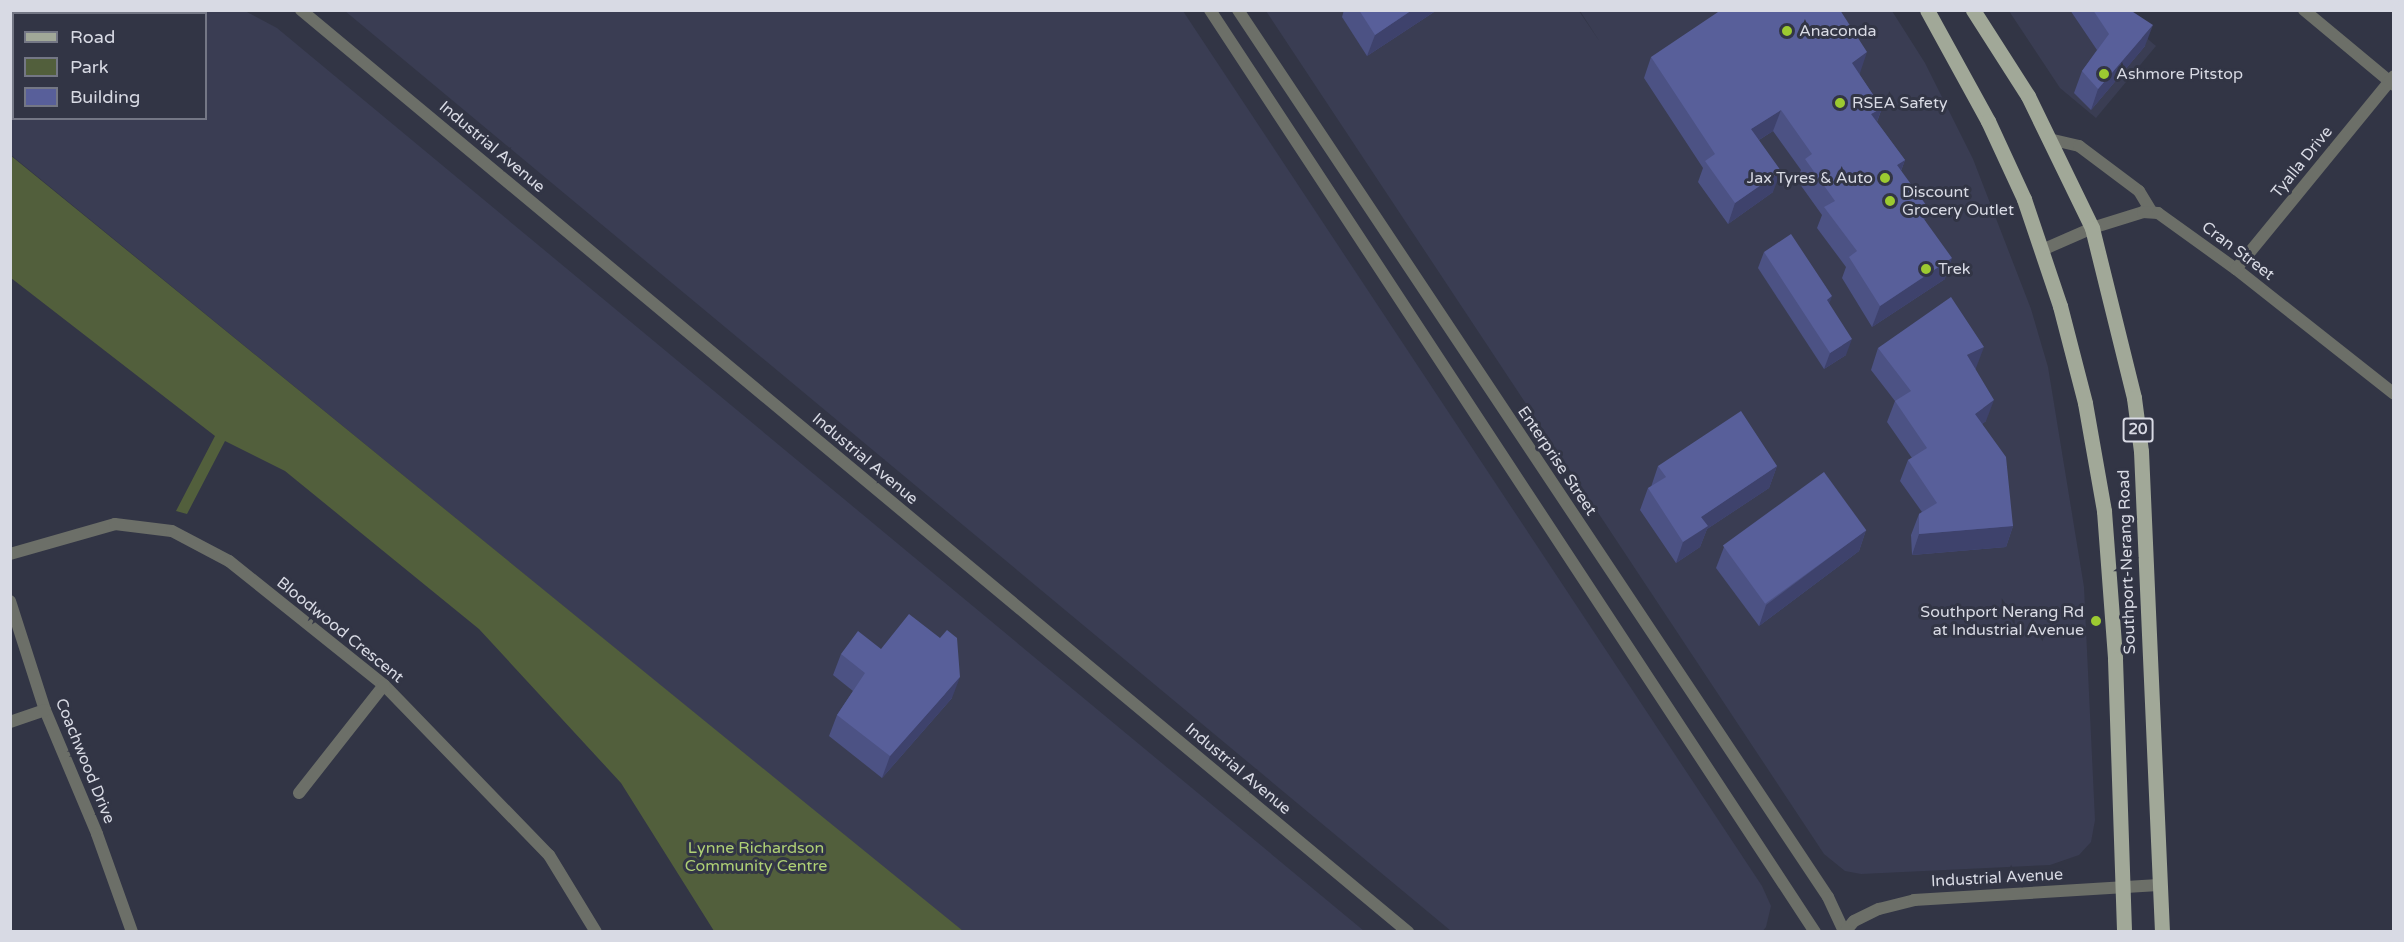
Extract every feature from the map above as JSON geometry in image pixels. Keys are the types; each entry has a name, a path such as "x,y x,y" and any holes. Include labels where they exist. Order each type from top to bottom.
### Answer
{"main road":[{"name":"Southport-Nerang Road","path":"1927,10 1988,121 2024,199 2042,250 2085,403 2104,511 2115,659 2124,932"},
{"name":"Southport-Nerang Road","path":"1973,10 2028,96 2092,228 2122,340 2140,451 2162,932"}],"street":[{"name":"Industrial Avenue","path":"301,10 1408,932"},
{"path":"1210,10 1815,932"},
{"name":"Enterprise Street","path":"1238,10 1828,897 1845,932"},
{"path":"2304,10 2392,81"},
{"name":"Tyalla Drive","path":"2236,269 2392,81"},
{"path":"2042,250 2092,228 2151,211 2139,191 2079,146 2049,139"},
{"name":"Cran Street","path":"2151,211 2168,218 2236,269 2394,394"},
{"name":"Bloodwood Crescent","path":"10,554 115,524 172,531 229,561 384,685 549,855 596,932"},
{"name":"Coachwood Drive","path":"10,601 45,710 97,834 132,932"},
{"path":"299,793 384,685"},
{"path":"10,722 45,710"},
{"name":"Industrial Avenue","path":"1845,932 1854,921 1879,909 1914,900 2159,885"}],"shaded area":[{"path":"10,11 245,11 277,28 1364,931 961,931 11,155"},
{"path":"345,11 1183,11 1762,886 1771,906 1766,927 1762,932 1451,931"},
{"path":"1266,11 1579,11 1600,42 1580,11 1892,11 1925,63 1973,159 2031,309 2048,367 2084,587 2095,820 2091,842 2079,855 2050,865 1861,874 1845,871 1824,854"},
{"name":"Ashmore Pitstop","path":"2009,11 2121,11 2131,25 2156,46 2096,118 2060,88"}],"green space":[{"name":"Lynne Richardson Community Centre","path":"10,155 963,931 714,931 621,783 479,629 285,471 225,441 187,514 176,511 215,436 11,278"}],"building":[{"path":"1359,10 1412,10 1375,35"},
{"path":"1721,10 1840,10 1867,52 1852,63 1882,108 1871,114 1905,160 1897,165 1929,209 1921,215 1952,258 1880,306 1849,257 1857,251 1824,207 1835,201 1805,159 1812,154 1781,110 1751,129 1781,171 1735,203 1705,161 1715,154 1651,57"},
{"path":"2093,10 2130,10 2153,25 2098,89 2082,71 2109,34"},
{"path":"1791,234 1832,296 1827,300 1852,339 1830,353 1764,252"},
{"path":"1951,297 1984,347 1967,355 1994,400 1975,414 2006,457 2013,526 1919,534 1919,514 1937,503 1908,460 1927,448 1895,401 1911,391 1878,348"},
{"path":"1741,411 1777,466 1701,517 1708,526 1683,542 1648,488 1666,477 1658,466"},
{"path":"1824,472 1866,530 1765,604 1723,545"},
{"path":"909,614 940,638 947,630 957,638 960,677 890,756 837,715 865,673 841,654 858,631 881,649"}],"place":[{"name":"Anaconda","path":"1787,31"},
{"name":"Ashmore Pitstop","path":"2104,74"},
{"name":"RSEA Safety","path":"1840,103"},
{"name":"Jax Tyres & Auto","path":"1885,178"},
{"name":"Discount Grocery Outlet","path":"1890,201"},
{"name":"Trek","path":"1926,269"},
{"name":"Southport Nerang Rd at Industrial Avenue","path":"2096,621"}]}
